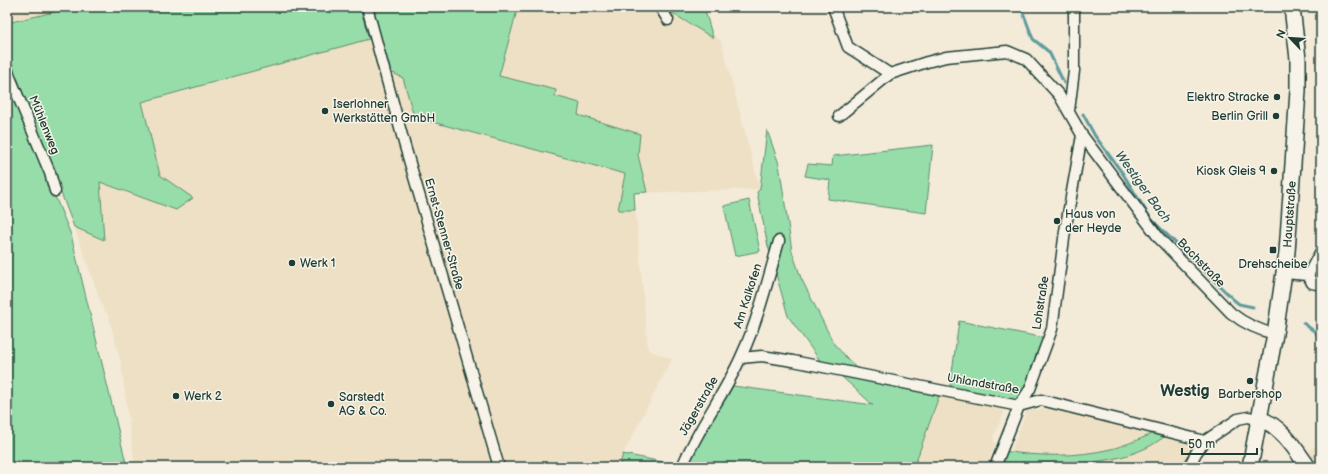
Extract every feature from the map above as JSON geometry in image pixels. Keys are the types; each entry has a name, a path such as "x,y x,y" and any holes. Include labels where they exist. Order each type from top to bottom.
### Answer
{"main road":[{"name":"Hauptstraße","path":"1250,467 1275,334 1284,273 1293,174 1298,91 1298,59 1292,7"},
{"path":"1259,419 1268,422 1276,428 1308,467"}],"street":[{"name":"Ernst-Stenner-Straße","path":"367,7 404,143 499,467"},
{"path":"660,7 668,20"},
{"path":"833,7 848,47 890,74 839,116"},
{"path":"1069,111 1074,71 1074,7"},
{"name":"Bachstraße","path":"890,74 946,57 1007,51 1026,59 1059,95 1082,135 1159,238 1231,313 1244,323 1260,331 1275,334"},
{"name":"Mühlenweg","path":"7,70 55,191"},
{"name":"Lohstraße","path":"995,467 1019,406 1030,389 1052,329 1065,231 1082,135"},
{"name":"Am Kalkofen","path":"741,358 757,316 779,241"},
{"path":"1308,275 1321,251"},
{"path":"1284,273 1308,275"},
{"path":"1308,275 1312,283 1321,285"},
{"name":"Uhlandstraße","path":"741,358 762,356 793,361 1019,406 1041,400 1205,441"},
{"name":"Jägerstraße","path":"682,467 690,448 741,358"},
{"path":"1189,467 1196,453 1205,441 1238,419 1248,417 1259,419"}],"shaded area":[{"path":"7,7 76,7 7,23"},
{"path":"83,7 682,7 721,41 760,189 634,193 648,350 672,359 623,454 619,467 135,467 121,363 108,314 104,311 74,227 104,240 99,181 137,197"},
{"path":"939,396 1002,407 1004,413 993,437 995,444 987,467 914,467"},
{"path":"1051,409 1193,445 1183,467 1005,467 1027,410"},
{"path":"1321,441 1321,467 1314,467 1305,455"}],"green space":[{"path":"76,7 360,7 369,39 142,102 160,175 193,198 176,210 100,182 104,240 74,227 7,51 7,23"},
{"path":"370,7 518,7 499,76 556,90 555,96 580,103 578,115 640,134 638,155 647,192 634,193 635,210 618,210 625,174 414,117 403,78 391,72"},
{"path":"667,7 704,7 713,38 672,13"},
{"path":"7,80 71,235 127,467 7,467"},
{"path":"767,130 779,164 792,251 801,278 834,344 857,369 821,362 788,316 768,246 757,192 760,189"},
{"path":"933,145 926,213 828,199 830,180 805,176 808,164 832,166 833,156"},
{"path":"749,200 760,251 735,256 724,206"},
{"path":"959,321 1045,338 1027,386 1017,401 950,387"},
{"path":"841,376 939,396 914,467 685,467 733,386 873,405"},
{"path":"1160,431 1168,435 1144,449 1128,455 1110,459 1092,462 1055,464 1002,462 1004,451 1044,455 1085,454 1111,449"},
{"path":"623,454 678,465 677,467 619,467"}],"waterway":[{"name":"Westiger Bach","path":"1021,7 1033,39 1049,52 1064,83"},
{"name":"Westiger Bach","path":"1083,114 1095,136 1123,174 1151,219 1234,300 1239,304 1253,307"},
{"name":"Westiger Bach","path":"1303,323 1321,336"}],"place":[{"name":"Elektro Stracke","path":"1277,97"},
{"name":"Iserlohner Werkstätten GmbH","path":"325,111"},
{"name":"Berlin Grill","path":"1276,116"},
{"name":"Kiosk Gleis 9","path":"1274,171"},
{"name":"Haus von der Heyde","path":"1057,221"},
{"name":"Drehscheibe","path":"1273,250"},
{"name":"Werk 1","path":"292,263"},
{"name":"Barbershop","path":"1250,381"},
{"name":"Werk 2","path":"176,396"},
{"name":"Sarstedt AG & Co.","path":"331,404"}],"district":[{"name":"Westig","path":"1185,391"}]}
